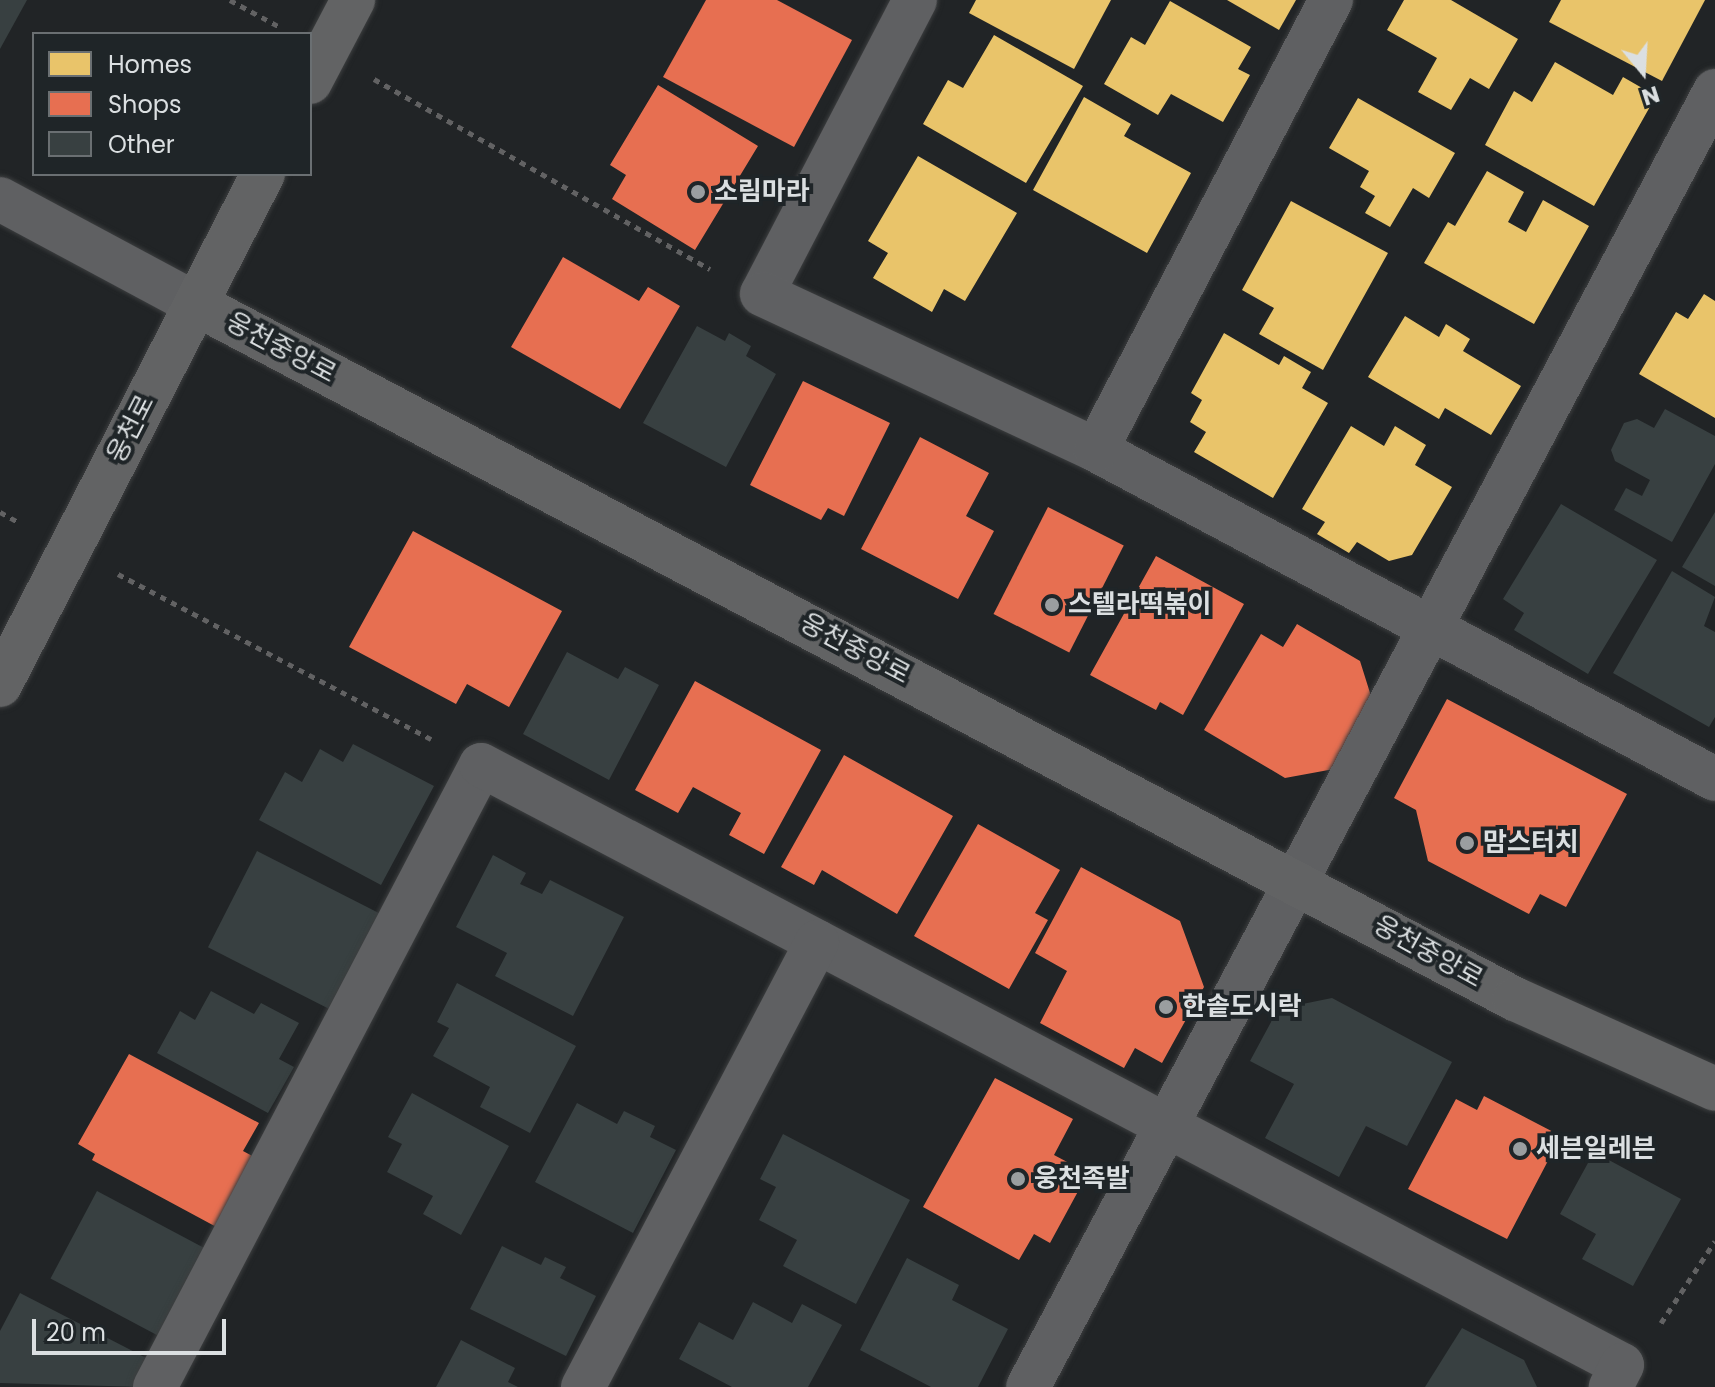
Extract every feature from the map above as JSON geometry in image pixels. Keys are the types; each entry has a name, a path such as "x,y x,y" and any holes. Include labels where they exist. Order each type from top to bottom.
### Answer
{"street":[{"path":"312,52 353,0"},
{"path":"915,0 762,294 1096,450 1715,779"},
{"path":"1096,450 1331,0"},
{"path":"1028,1387 1299,881 1715,91"},
{"name":"웅천로","path":"0,685 262,176"},
{"name":"웅천중앙로","path":"0,199 1299,881 1515,999 1715,1089"},
{"path":"155,1387 481,765 1168,1126 1616,1376"},
{"path":"583,1387 817,942"}],"path":[{"path":"230,0 275,32"},
{"path":"312,58 762,294"},
{"path":"69,549 481,765"},
{"path":"1616,1376 1663,1320 1715,1241"}],"building: Homes":[{"path":"976,0 1111,0 1074,69 969,13"},
{"path":"1227,0 1296,0 1279,30"},
{"path":"1404,0 1451,0 1518,39 1489,89 1470,78 1451,110 1418,92 1437,58 1387,30"},
{"path":"1561,0 1705,0 1662,81 1549,22"},
{"path":"1170,1 1251,47 1238,69 1250,75 1223,122 1171,94 1158,115 1104,84 1131,37 1145,45"},
{"path":"994,35 1083,86 1026,183 923,124 948,80 963,88"},
{"path":"1555,62 1613,95 1623,77 1656,96 1594,206 1485,145 1514,91 1532,102"},
{"path":"1084,97 1131,124 1124,136 1191,173 1147,253 1033,190"},
{"path":"1358,98 1455,153 1429,198 1413,188 1390,227 1365,213 1375,196 1360,187 1369,171 1329,148"},
{"path":"918,156 1017,213 965,301 944,289 932,312 873,278 888,253 868,241"},
{"path":"1487,171 1524,192 1508,222 1526,232 1543,200 1589,226 1534,324 1424,263 1448,222 1455,226"},
{"path":"1291,201 1388,253 1323,370 1259,334 1274,308 1242,290"},
{"path":"1704,294 1715,301 1715,418 1639,374 1676,312 1688,319"},
{"path":"1405,316 1439,337 1446,324 1470,339 1463,351 1521,386 1491,435 1445,408 1439,419 1368,377"},
{"path":"1224,333 1279,365 1284,356 1311,372 1302,388 1328,403 1273,498 1194,452 1206,432 1190,422 1202,400 1191,393"},
{"path":"1351,426 1384,446 1395,426 1426,445 1415,465 1452,487 1412,555 1389,561 1357,542 1349,553 1317,534 1325,522 1302,509"}],"building: Shops":[{"path":"706,0 777,0 852,40 794,147 663,77"},
{"path":"658,85 758,146 695,250 612,199 626,175 610,165"},
{"path":"563,257 639,301 648,287 680,306 620,409 511,347"},
{"path":"803,381 890,423 844,516 828,508 821,520 750,485"},
{"path":"920,437 989,473 966,516 994,531 958,599 861,549"},
{"path":"1048,507 1124,546 1069,653 994,614"},
{"path":"413,531 562,611 509,707 467,684 456,704 349,647"},
{"path":"1156,556 1244,604 1183,715 1160,702 1156,710 1090,675"},
{"path":"1297,624 1360,661 1371,696 1334,769 1285,778 1204,730 1261,634 1283,647"},
{"path":"695,681 821,750 764,854 729,835 741,813 693,787 678,813 635,790"},
{"path":"1447,699 1627,794 1566,907 1540,894 1529,914 1428,861 1416,810 1394,798"},
{"path":"844,755 953,816 897,914 822,870 814,885 781,867"},
{"path":"978,824 1060,870 1035,913 1048,920 1009,989 914,936"},
{"path":"1081,867 1180,921 1204,987 1162,1063 1135,1048 1124,1068 1040,1023 1067,971 1035,953"},
{"path":"129,1054 259,1123 243,1151 260,1160 222,1230 92,1160 95,1154 78,1144"},
{"path":"995,1078 1073,1119 1054,1155 1088,1173 1050,1243 1034,1234 1019,1260 923,1207"},
{"path":"1484,1096 1561,1136 1507,1239 1408,1189 1456,1099 1477,1110"}],"building: Other":[{"path":"0,0 27,0 0,49"},
{"path":"697,326 725,341 729,333 751,346 746,356 776,374 726,467 643,423"},
{"path":"1665,409 1715,436 1715,464 1672,542 1614,510 1626,488 1642,496 1650,480 1615,461 1611,450 1624,423 1637,419 1654,428"},
{"path":"1561,504 1657,560 1588,674 1514,630 1524,613 1503,599"},
{"path":"1715,512 1715,586 1682,567"},
{"path":"1672,571 1715,597 1704,626 1715,632 1715,717 1709,727 1613,673"},
{"path":"567,652 618,679 625,667 659,685 609,780 523,734"},
{"path":"353,744 434,786 381,885 259,820 285,772 302,782 320,749 343,762"},
{"path":"257,851 382,915 333,1011 208,947"},
{"path":"493,855 526,873 520,884 542,894 550,880 624,917 573,1016 495,976 507,953 456,927"},
{"path":"457,983 576,1046 530,1133 480,1107 490,1087 433,1056 449,1028 437,1022"},
{"path":"211,991 254,1014 261,1003 299,1023 279,1059 294,1067 268,1113 157,1053 180,1011 195,1020"},
{"path":"1332,998 1452,1062 1407,1146 1366,1126 1339,1177 1265,1138 1294,1084 1250,1061 1278,1009"},
{"path":"412,1093 509,1146 461,1235 423,1214 433,1196 387,1172 402,1144 388,1137"},
{"path":"577,1103 617,1124 624,1111 655,1126 650,1137 676,1150 633,1233 535,1182"},
{"path":"783,1134 910,1200 856,1304 783,1266 797,1240 759,1220 776,1187 760,1179"},
{"path":"1594,1152 1681,1199 1633,1286 1582,1259 1596,1234 1560,1214"},
{"path":"97,1191 205,1248 158,1336 51,1278"},
{"path":"502,1246 541,1265 545,1257 566,1267 560,1278 596,1296 566,1356 470,1309"},
{"path":"907,1258 959,1285 952,1300 1008,1329 978,1387 931,1387 860,1350"},
{"path":"20,1293 156,1363 144,1387 0,1383 0,1331"},
{"path":"753,1302 792,1323 802,1304 842,1325 808,1387 732,1387 679,1359 699,1322 733,1340"},
{"path":"1462,1328 1524,1360 1537,1387 1425,1387"},
{"path":"461,1340 515,1368 508,1382 518,1387 436,1387"}],"place":[{"name":"소림마라","path":"698,192"},
{"name":"스텔라떡볶이","path":"1052,605"},
{"name":"맘스터치","path":"1467,843"},
{"name":"한솥도시락","path":"1166,1007"},
{"name":"세븐일레븐","path":"1520,1149"},
{"name":"웅천족발","path":"1018,1179"}]}
